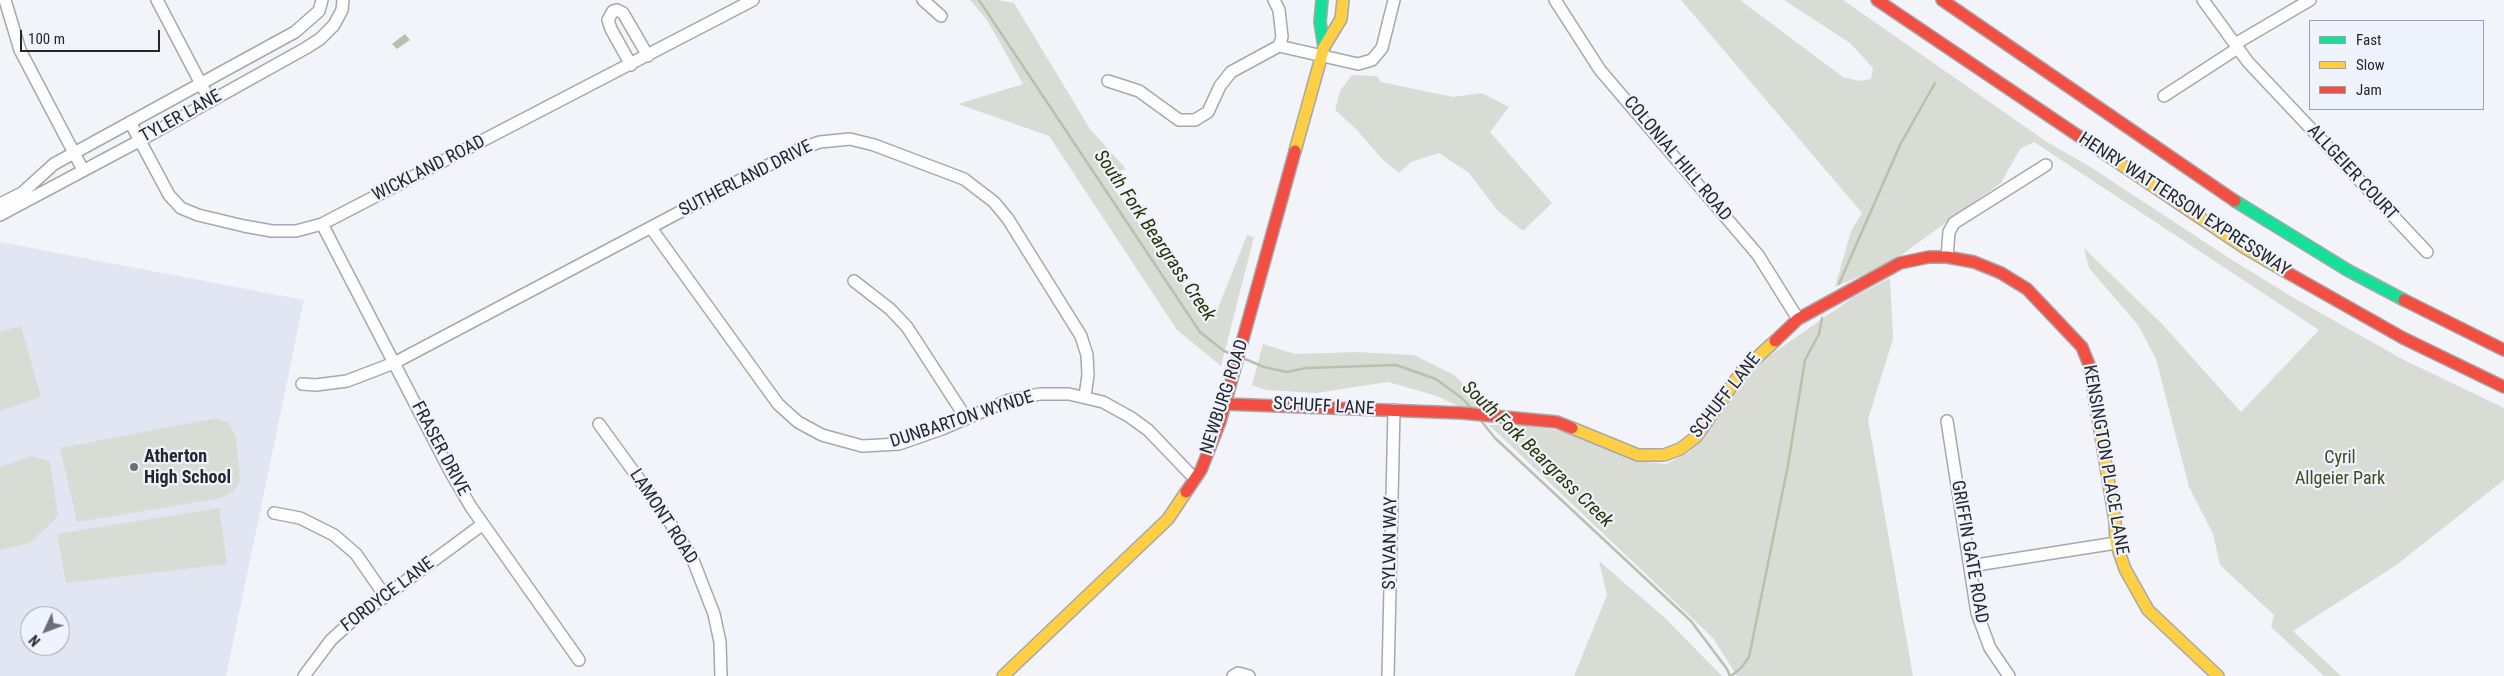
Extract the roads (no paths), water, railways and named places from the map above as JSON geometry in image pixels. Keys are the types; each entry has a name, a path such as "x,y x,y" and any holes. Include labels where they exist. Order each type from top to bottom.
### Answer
{"main road":[{"name":"NEWBURG ROAD","path":"1322,0 1320,22 1323,52"},
{"name":"NEWBURG ROAD","path":"1003,676 1168,519 1196,479 1210,451 1226,404 1323,52 1341,19 1343,0"},
{"name":"HENRY WATTERSON EXPRESSWAY","path":"1877,0 2244,248 2403,338 2504,387"},
{"name":"HENRY WATTERSON EXPRESSWAY","path":"1942,0 2256,216 2349,271 2460,330 2504,350"},
{"name":"SCHUFF LANE","path":"1226,404 1462,413 1557,422 1638,455 1656,456 1672,453 1696,437 1742,371 1798,319 1900,263 1929,257 1946,257"},
{"name":"KENSINGTON PLACE LANE","path":"1946,257 1986,265 2014,280 2036,298 2082,347 2090,367 2115,521 2116,543 2132,584 2148,610 2218,676"}],"street":[{"path":"5,0 4,15 20,50 83,170"},
{"path":"157,0 210,101"},
{"name":"TYLER LANE","path":"0,204 22,192 45,170 74,153 304,26 319,11 322,0"},
{"name":"TYLER LANE","path":"0,215 139,141 320,39 334,25 342,10 343,0"},
{"name":"WICKLAND ROAD","path":"130,122 170,195 188,212 272,231 296,231 322,224 631,66 753,0"},
{"path":"923,0 941,16"},
{"path":"1274,0 1279,10 1282,37 1279,46"},
{"path":"1108,81 1139,91 1179,120 1196,120 1212,107 1220,86 1231,72 1279,46 1323,52 1358,64 1376,58 1382,48 1394,0"},
{"name":"COLONIAL HILL ROAD","path":"1556,0 1600,70 1758,255 1798,319"},
{"name":"ALLGEIER COURT","path":"2203,0 2255,69 2427,252"},
{"path":"2164,96 2236,46 2310,0"},
{"path":"631,66 608,20 614,11 617,10 627,17 648,56"},
{"name":"SUTHERLAND DRIVE","path":"302,384 316,385 347,381 394,363 798,149 831,139 861,141 946,172 978,188 994,202 1008,219 1069,313 1085,347 1088,375 1085,396"},
{"path":"1946,257 1949,232 1954,223 2046,165"},
{"name":"FRASER DRIVE","path":"322,224 451,473 483,524 578,660"},
{"name":"DUNBARTON WYNDE","path":"651,228 769,392 788,413 809,429 848,444 887,446 914,440 1010,400 1029,395 1051,393 1085,396 1114,407 1148,430 1196,479"},
{"path":"854,281 890,309 907,327 966,418"},
{"name":"SYLVAN WAY","path":"1388,676 1394,410"},
{"name":"GRIFFIN GATE ROAD","path":"1947,421 1977,614 1982,632 1997,661 2009,676"},
{"name":"LAMONT ROAD","path":"599,424 668,518 693,560 714,614 720,648 721,676"},
{"path":"274,513 300,518 334,534 356,554 385,596"},
{"name":"FORDYCE LANE","path":"304,676 320,653 341,630 483,524"},
{"path":"1970,566 2116,543"},
{"path":"1233,676 1238,673 1249,676"}],"waterway":[{"name":"South Fork Beargrass Creek","path":"979,0 1200,332 1224,351 1232,354"},
{"path":"1839,284 1900,145 1935,83"},
{"path":"1731,676 1741,668 1749,657 1788,465 1805,360 1819,334 1822,318"},
{"name":"South Fork Beargrass Creek","path":"1245,359 1264,367 1287,372 1306,368 1396,365 1436,379 1463,399 1471,408"},
{"name":"South Fork Beargrass Creek","path":"1482,422 1495,438 1691,621 1727,669 1730,676"}],"place":[{"name":"Atherton High School","path":"134,467"}],"park label":[{"name":"Cyril Allgeier Park","path":"2340,468"}]}
